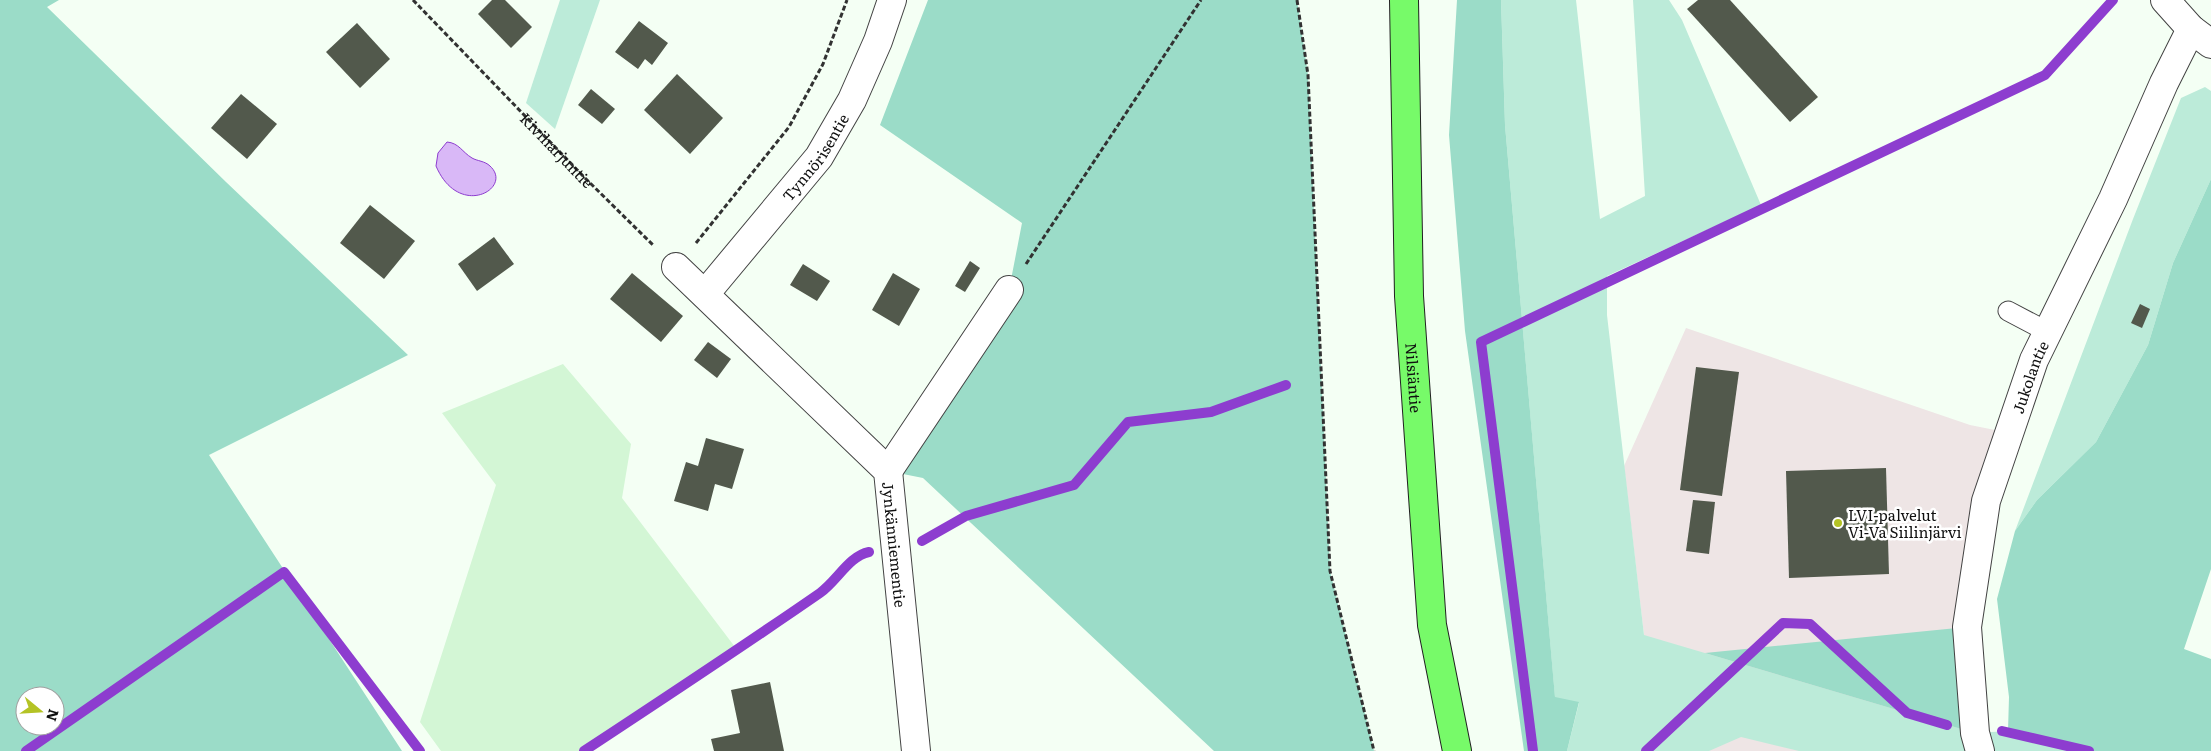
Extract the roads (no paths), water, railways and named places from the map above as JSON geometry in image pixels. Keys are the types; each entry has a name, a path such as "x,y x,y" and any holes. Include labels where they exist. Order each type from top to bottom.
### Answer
{"main road":[{"name":"Nilsiäntie","path":"1404,0 1409,296 1432,625 1457,751"}],"street":[{"name":"Tynnörisentie","path":"705,294 819,157 852,100 878,41 892,0"},
{"path":"2165,0 2201,36"},
{"name":"Jukolantie","path":"1980,751 1975,733 1967,627 1986,501 2034,360 2113,199 2164,83 2201,36"},
{"path":"676,267 705,294"},
{"path":"888,471 1009,290"},
{"name":"Jynkänniementie","path":"705,294 888,471 916,751"}],"lane":[{"path":"2008,311 2048,332"}],"waterway":[{"path":"1533,751 1481,342 2045,75 2113,0"},
{"path":"922,541 966,516 1074,485 1128,422 1211,412 1286,385"},
{"path":"584,751 820,593 855,558 869,552"},
{"path":"26,751 284,572 420,751"},
{"path":"1646,751 1783,623 1810,624 1907,713 1947,725"},
{"path":"2002,731 2089,751"}],"place":[{"name":"LVI-palvelut Vi-Va Siilinjärvi","path":"1838,523"}]}
